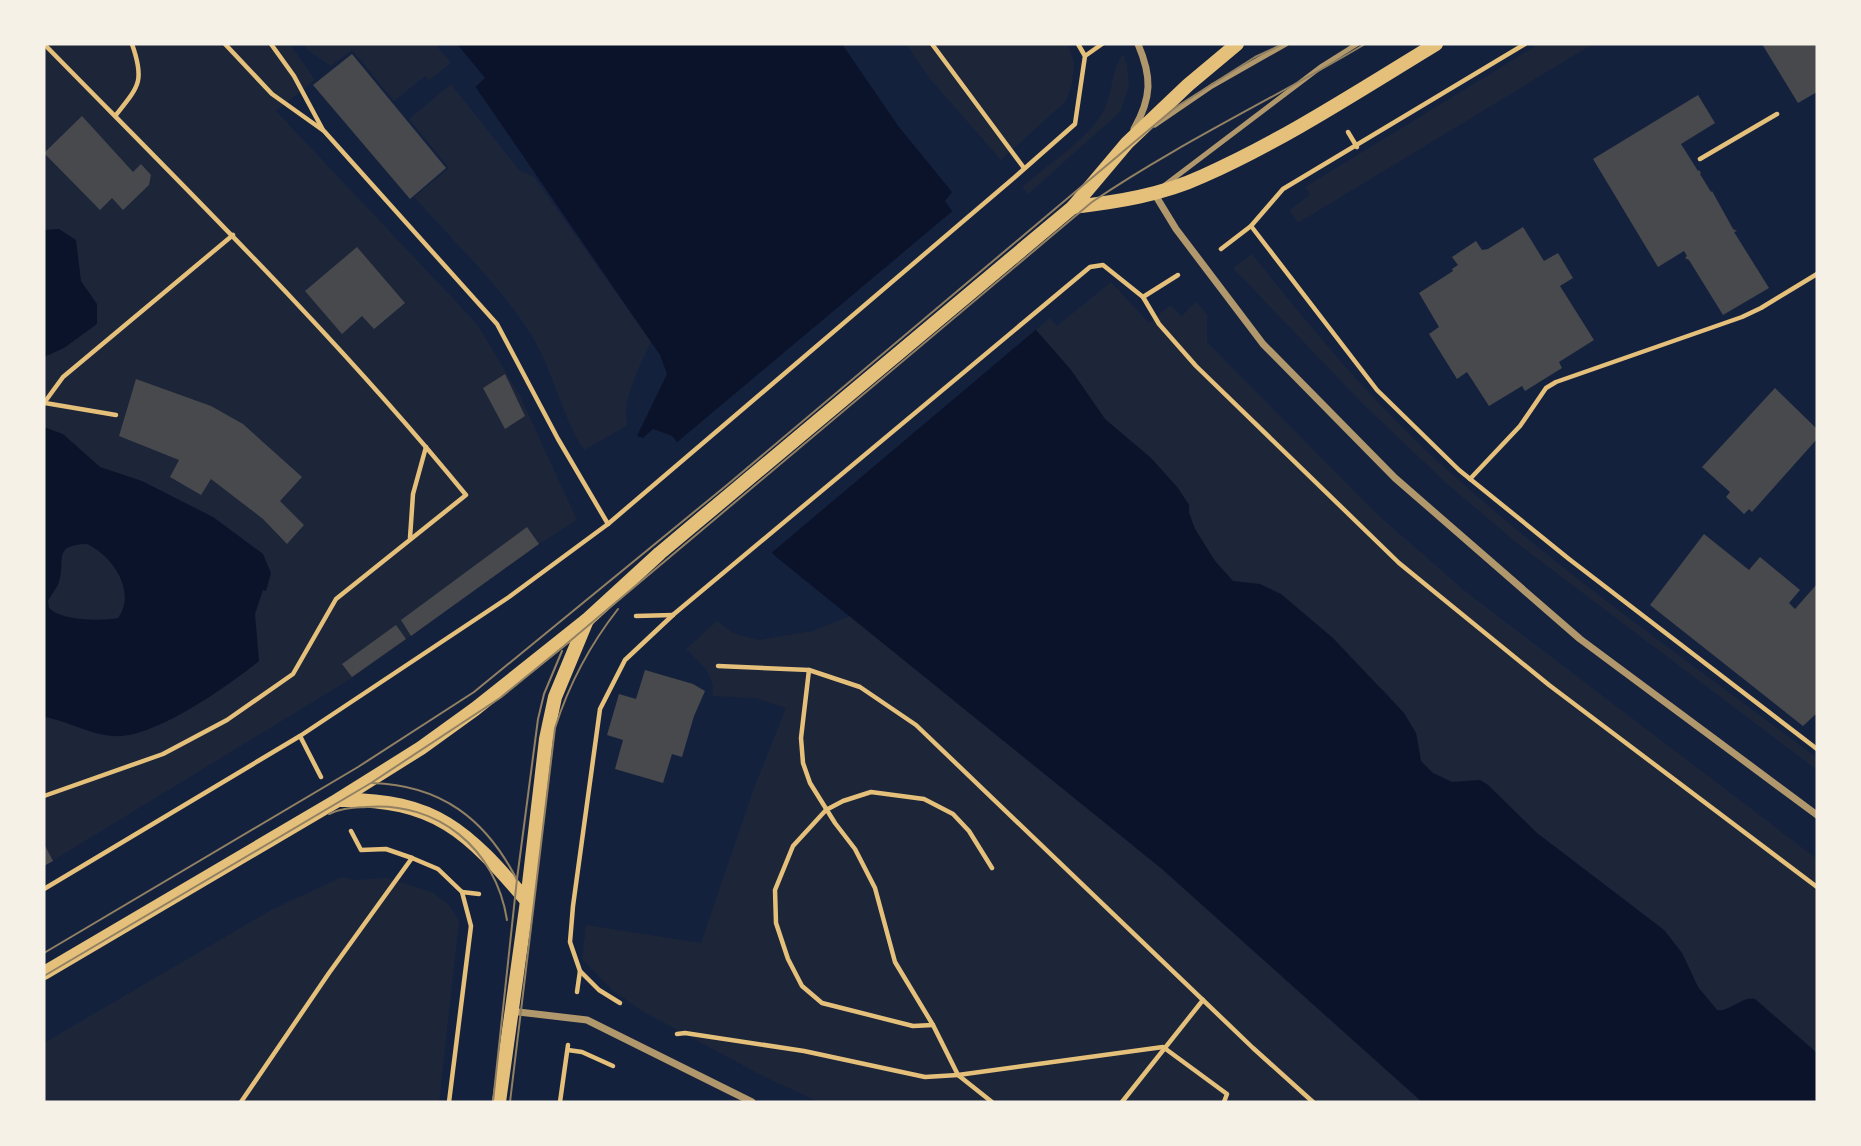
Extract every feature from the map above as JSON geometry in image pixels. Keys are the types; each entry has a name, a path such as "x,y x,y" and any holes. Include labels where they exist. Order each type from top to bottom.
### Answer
{"main road":[{"path":"44,973 336,801 421,748 475,709 588,619 705,514 1073,207 1127,144 1188,85 1237,44"},
{"path":"1073,207 1154,193 1201,177 1330,108 1436,44"},
{"path":"499,1102 546,739 555,697 588,619"},
{"path":"336,801 383,801 425,811 467,837 527,901"}],"street":[{"path":"1127,144 1141,117 1150,89 1146,63 1138,44"},
{"path":"1154,193 1176,229 1263,344 1395,478 1580,639 1817,815"},
{"path":"510,1011 587,1020 752,1102"}],"lane":[{"path":"1127,144 1253,60 1286,44"},
{"path":"1154,193 1322,66 1357,44"}],"path":[{"path":"44,44 233,234 426,446 466,495 336,599 293,674 227,720 163,754 44,796"},
{"path":"116,115 136,89 140,66 132,44"},
{"path":"225,44 272,94 324,131 498,324 558,439 608,524"},
{"path":"271,44 294,76 324,131"},
{"path":"932,44 1024,168"},
{"path":"44,889 300,737 509,597 608,524 1075,124 1085,56 1078,44"},
{"path":"1085,56 1102,44"},
{"path":"1222,248 1251,226 1283,189 1525,44"},
{"path":"1700,159 1777,114"},
{"path":"1251,226 1377,390 1470,479 1569,559 1817,749"},
{"path":"116,415 44,403 63,377 233,234"},
{"path":"579,980 580,971 570,942 600,709 625,660 674,614 1090,267 1103,265 1143,297 1159,324 1196,366 1399,563 1549,685 1817,887"},
{"path":"1470,479 1520,426 1546,388 1556,382 1742,317 1817,274"},
{"path":"1143,297 1174,277"},
{"path":"410,539 414,494 426,446"},
{"path":"718,666 809,670 860,687 916,725 1313,1102"},
{"path":"809,670 801,738 803,763 810,783 855,849 874,888 895,962 933,1025 958,1075 992,1102"},
{"path":"300,737 323,781"},
{"path":"933,1025 913,1026 822,1003 802,986 788,959 776,923 775,890 793,846 826,810 843,801 872,792 924,799 953,814 969,831 992,868"},
{"path":"336,801 361,850 386,849 412,858 438,869 462,892 471,926 449,1102"},
{"path":"241,1102 412,858"},
{"path":"580,971 599,990 621,1004"},
{"path":"1122,1102 1203,1000"},
{"path":"674,1034 685,1033 804,1051 925,1077 958,1075 1163,1047 1227,1094 1224,1102"},
{"path":"560,1102 568,1048 625,1072"}],"shaded area":[{"path":"44,44 290,44 315,80 276,111 477,324 520,396 577,520 539,544 352,678 44,866"},
{"path":"303,44 435,44 451,63 429,80 425,76 394,101 352,50 331,66"},
{"path":"446,44 842,44 899,127 952,192 945,201 1036,330 1071,370 1105,419 1151,458 1178,488 1189,505 1195,529 1215,561 1233,581 1260,584 1281,594 1333,638 1404,713 1416,733 1421,761 1433,773 1452,782 1480,780 1488,785 1537,833 1664,930 1682,953 1698,987 1717,1010 1755,999 1817,1053 1817,1102 1422,1102 1162,869 775,556 672,436 653,429 643,438 637,436 667,374 660,355"},
{"path":"906,44 1068,44 1074,63 1072,84 1066,101 1001,160 931,80"},
{"path":"1539,44 1593,44 1298,223 1289,210 1310,195 1305,187"},
{"path":"1123,54 1129,86 1120,112 1028,194 1022,187 1097,122 1106,105 1116,67"},
{"path":"451,84 519,170 534,177 651,342 629,395 626,416 628,425 584,450 530,333 490,280 414,197 449,168 409,119"},
{"path":"59,229 76,240 81,281 97,304 97,324 64,348 44,357 44,230"},
{"path":"1252,254 1347,368 1424,449 1495,512 1585,585 1817,758 1817,770 1518,544 1446,483 1362,403 1233,268"},
{"path":"1111,282 1149,323 1170,305 1182,316 1196,301 1207,315 1207,342 1377,514 1465,591 1817,859 1817,1053 1755,999 1747,998 1722,1011 1717,1010 1698,987 1682,953 1664,930 1537,833 1488,785 1480,780 1452,782 1433,773 1421,761 1416,733 1387,693 1233,582 1198,536 1189,504 1151,458 1105,419 1071,370 1036,330 1050,318 1057,326"},
{"path":"44,427 63,434 100,467 142,481 213,517 263,554 271,573 255,614 259,661 213,695 156,726 122,736 92,732 44,717","holes":["87,544 113,566 123,586 125,597 118,618 72,618 49,608 48,601 59,582 65,550"]},
{"path":"850,616 1162,869 1422,1102 819,1102 765,1077 644,1012 613,991 582,959 586,925 701,943 753,791 786,708 756,698 712,696 709,676 686,649 717,621 733,633 758,640 813,631"},
{"path":"342,877 355,880 386,878 432,892 449,905 459,921 439,1102 44,1102 44,1043 271,910"}],"pier":[{"path":"442,44 457,44 485,78 473,89"},
{"path":"955,209 1039,327 770,554 675,444"}],"building":[{"path":"1762,44 1817,44 1817,92 1798,103"},
{"path":"352,54 446,168 410,199 313,85"},
{"path":"1698,95 1715,123 1681,144 1733,229 1737,231 1734,232 1769,288 1723,315 1689,260 1685,258 1687,256 1684,251 1658,267 1593,159"},
{"path":"82,116 133,172 141,164 151,175 149,185 123,210 112,198 100,210 44,153"},
{"path":"1523,227 1544,261 1558,253 1573,278 1560,286 1594,340 1559,362 1562,368 1525,391 1522,386 1489,406 1467,372 1457,379 1429,334 1439,327 1419,293 1453,271 1458,265 1452,257 1476,241 1482,250 1488,249"},
{"path":"357,247 405,303 374,329 362,316 342,334 305,291"},
{"path":"505,374 525,416 505,429 483,388"},
{"path":"136,379 211,406 243,424 302,477 280,501 304,525 287,544 263,519 211,479 201,495 170,477 179,460 119,436"},
{"path":"1775,388 1817,429 1817,439 1752,512 1749,509 1744,514 1726,497 1730,492 1702,467"},
{"path":"527,527 539,544 411,636 401,620"},
{"path":"1704,534 1749,570 1760,557 1800,590 1789,603 1795,609 1817,584 1817,713 1803,726 1650,605"},
{"path":"396,625 406,639 352,677 342,664"},
{"path":"645,670 693,684 705,691 694,716 682,757 672,754 663,783 615,769 623,740 607,735 619,694 636,699"},
{"path":"44,844 53,861 44,866"}],"tram line":[{"path":"44,953 358,767 474,692 727,485 1176,107 1255,57 1283,44"},
{"path":"44,976 371,783 500,698 1092,202 1193,140 1365,44"},
{"path":"510,1102 555,728 581,666 618,609"},
{"path":"493,1102 517,879 538,719 544,694 562,651"},
{"path":"372,783 419,790 459,809 491,839 517,880"},
{"path":"329,814 352,808 392,807 417,812 439,821 477,851 501,895 507,920"}]}
